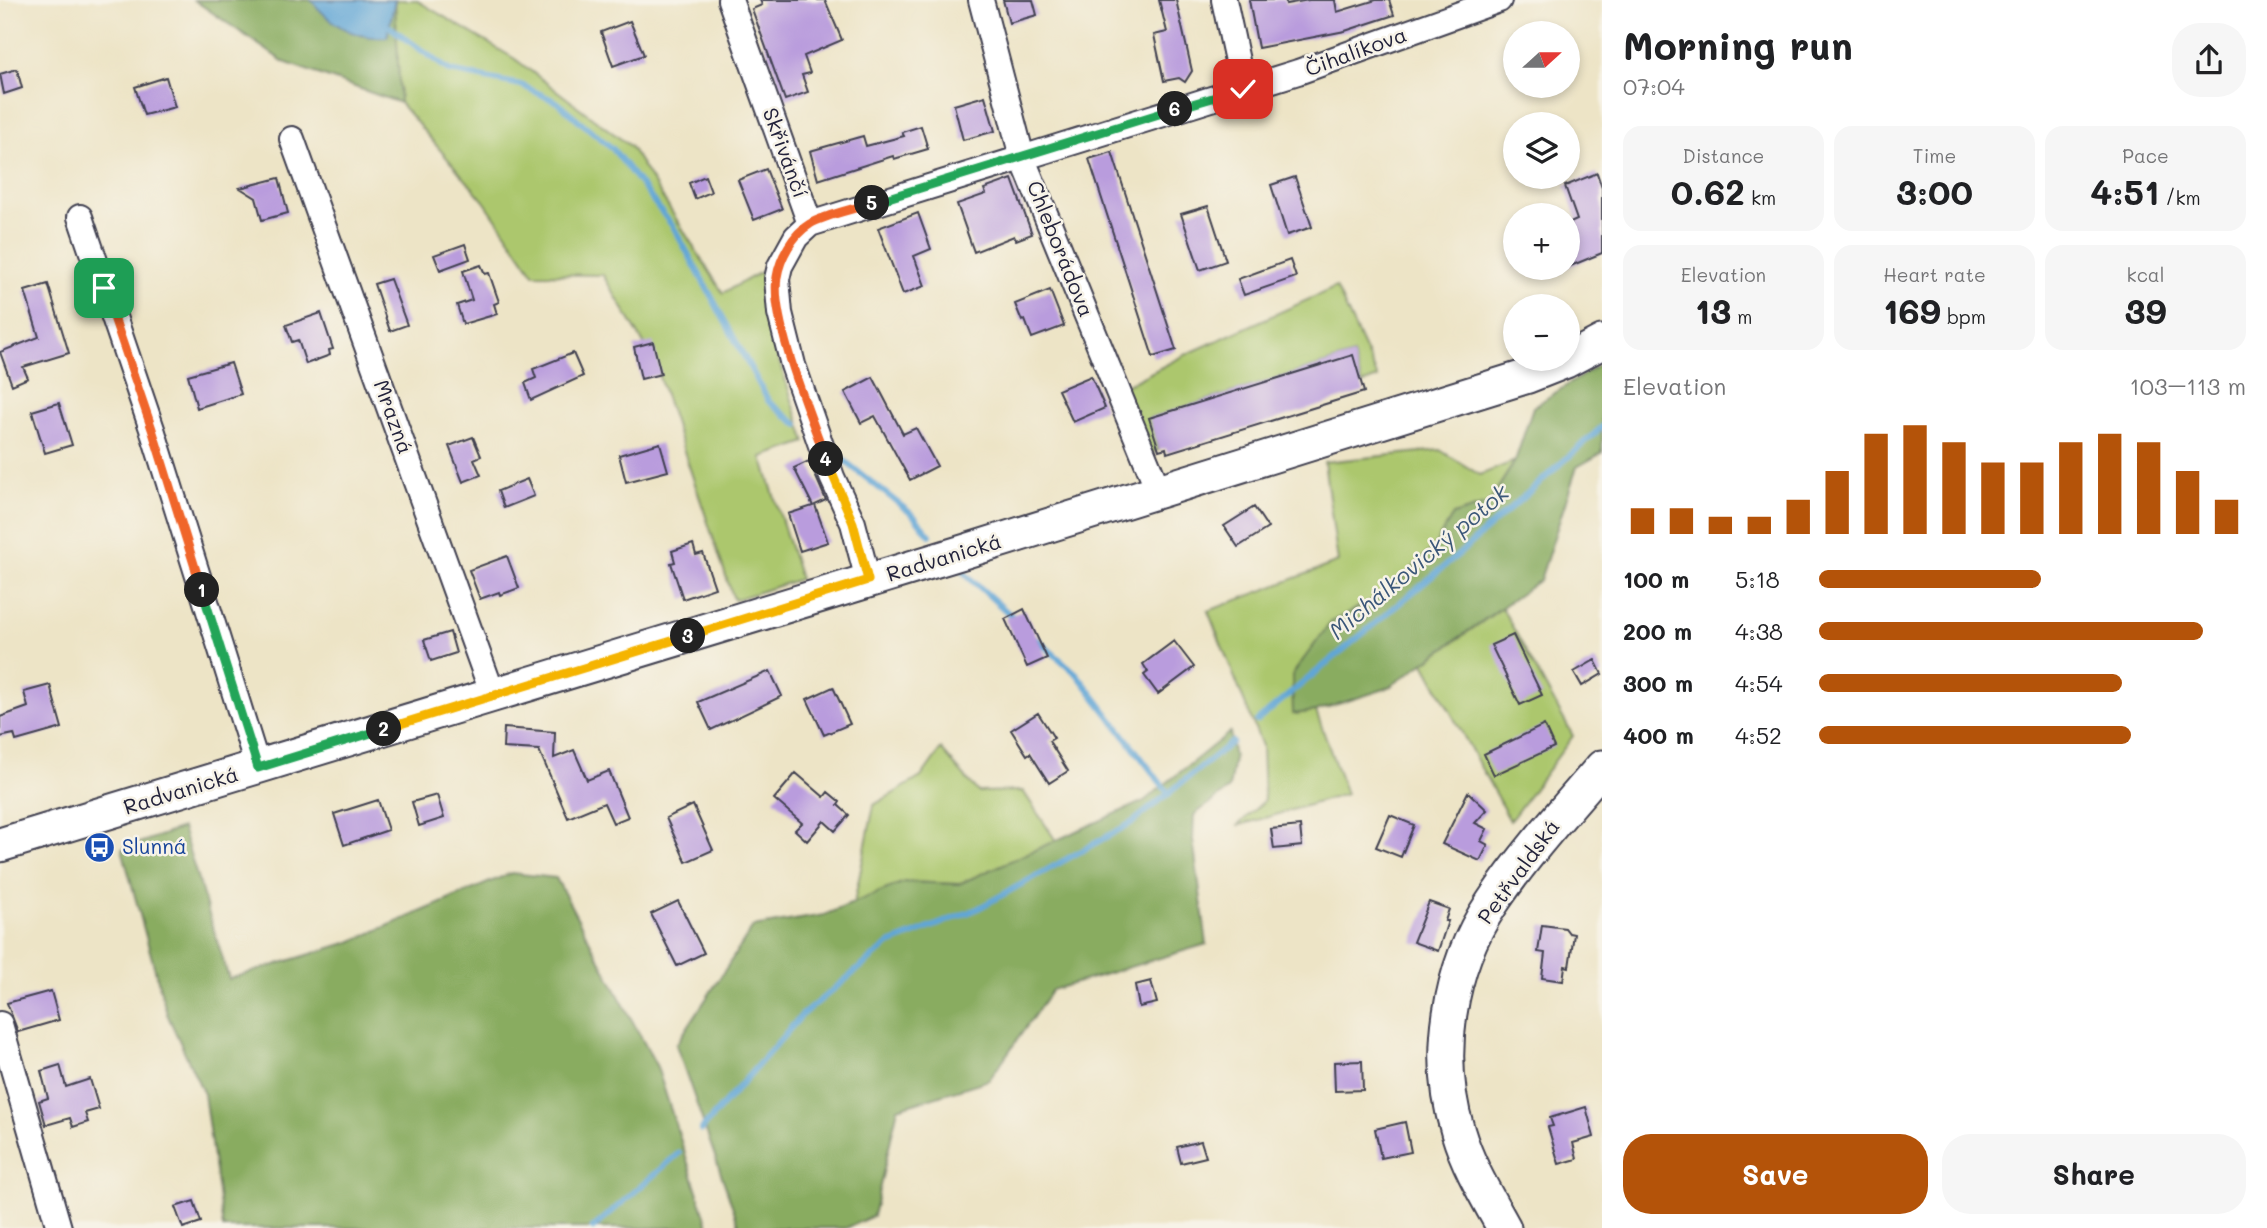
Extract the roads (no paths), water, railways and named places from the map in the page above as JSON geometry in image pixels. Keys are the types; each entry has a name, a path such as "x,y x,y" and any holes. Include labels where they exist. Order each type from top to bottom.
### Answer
{"street":[{"name":"Skřivánčí","path":"730,0 810,224 790,246 780,266 777,279 780,313 793,365 828,464 853,523 868,580"},
{"name":"Chleborádova","path":"981,0 1022,157 1159,492"},
{"path":"1224,0 1243,89"},
{"name":"Čihalíkova","path":"810,224 1298,72 1499,0"},
{"name":"Mrazná","path":"292,139 493,695"},
{"path":"80,217 156,442 258,768"},
{"name":"Radvanická","path":"0,845 1159,492 1528,376 1566,361 1602,342"},
{"name":"Petřvaldská","path":"1504,1228 1476,1176 1458,1134 1450,1101 1446,1067 1455,985 1471,943 1490,905 1538,841 1602,767"},
{"path":"0,1024 59,1228"}],"water":[{"path":"311,0 395,0 387,37 364,36 344,29 326,16"}],"waterway":[{"path":"390,27 450,71 521,85 557,102 613,149 674,228 769,402 798,425"},
{"name":"Michálkovický potok","path":"1257,721 1459,554 1602,427"},
{"path":"841,458 913,515 930,535"},
{"path":"963,572 1016,620"},
{"path":"1034,637 1077,674 1169,794"},
{"name":"Michálkovický potok","path":"701,1130 802,1015 889,944 977,909 1133,822 1232,742"},
{"name":"Michálkovický potok","path":"593,1228 679,1153"}],"place":[{"name":"Slunná","path":"99,847"}]}
